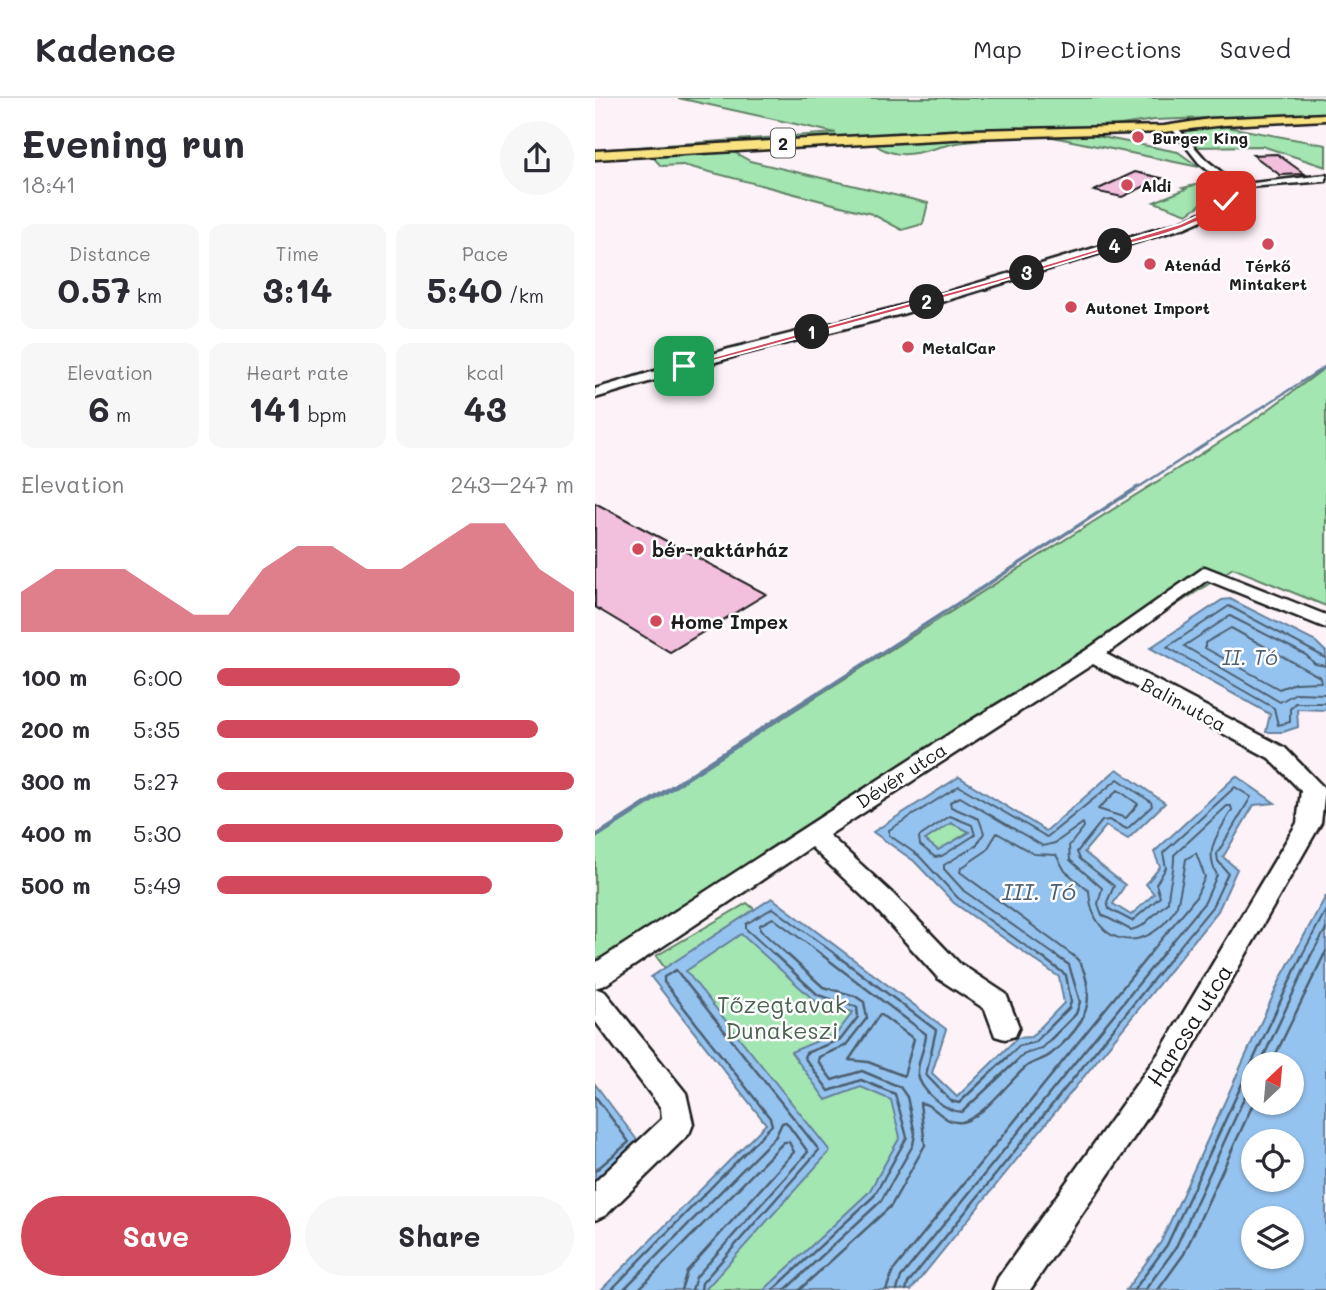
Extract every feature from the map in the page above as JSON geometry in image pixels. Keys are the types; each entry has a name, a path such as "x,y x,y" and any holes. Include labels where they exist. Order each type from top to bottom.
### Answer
{"main road":[{"name":"2","path":"595,155 1326,117"}],"street":[{"path":"1163,126 1238,189 1259,189 1282,184"},
{"path":"595,394 734,352 898,311 1200,218 1238,189 1326,178"},
{"name":"Dévér utca","path":"595,977 1092,655 1205,573 1326,622"},
{"name":"Balin utca","path":"1092,655 1277,753"},
{"name":"Harcsa utca","path":"1010,1290 1171,1059 1309,824 1313,789 1277,753"},
{"path":"812,834 884,901 949,971 996,1002 1005,1027"},
{"path":"595,1000 675,1103 678,1124 595,1204"}],"green space":[{"path":"678,98 1320,98 1326,99 1326,114 1154,120 1114,126 595,154 595,150 836,133"},
{"path":"1217,125 1326,145 1326,167 1262,146 1193,147 1178,130"},
{"path":"1081,133 1178,152 1199,167 1043,135"},
{"path":"988,137 986,140 956,143 912,154 892,153 873,143"},
{"path":"860,144 734,152 750,161 928,203 923,224 902,230 872,214 683,165 661,166 651,155"},
{"path":"1199,184 1210,187 1200,205 1187,214 1154,202 1186,189 1183,188"},
{"path":"1326,367 1326,606 1233,568 595,985 595,836 1250,423"},
{"path":"951,823 970,831 938,851 925,840"},
{"name":"Tőzegtavak Dunakeszi","path":"747,903 880,1014 953,1151 828,1290 666,1290 802,1151 656,956"}],"water":[{"name":"II. Tó","path":"1230,599 1316,642 1326,652 1326,710 1297,709 1298,727 1283,732 1266,732 1270,714 1150,648 1222,600"},
{"name":"III. Tó","path":"1117,769 1165,803 1128,839 1106,826 1084,852 1125,885 1113,904 1131,915 1154,894 1146,884 1160,867 1154,852 1236,776 1275,803 1254,805 1223,857 1237,869 1218,911 911,1290 764,1290 869,1192 900,1137 891,1100 861,1087 826,1100 791,1052 837,1033 853,1012 815,1001 741,934 686,971 830,1151 705,1290 601,1290 766,1124 651,977 772,898 946,1029 932,1073 957,1097 1017,1038 1031,1037 1064,1003 1059,977 954,903 914,861 873,832 959,777 1046,831","holes":["951,823 970,832 938,850 925,840"]},
{"path":"1326,896 1326,1290 1126,1290 1161,1242 1241,1066 1241,1115 1304,1115 1304,1052 1247,1052 1282,976"},
{"path":"595,1084 640,1144 595,1180"}],"building":[{"path":"1277,154 1305,174 1280,175 1253,155"},
{"name":"Aldi","path":"1135,172 1162,178 1122,197 1094,191"},
{"name":"bér-raktárház","path":"595,503 766,594 670,652 595,607"}],"waterway":[{"path":"1136,489 1326,366"},
{"path":"816,695 1138,487"},
{"path":"595,837 818,693"}],"place":[{"name":"Burger King","path":"1138,137"},
{"name":"Aldi","path":"1127,185"},
{"name":"Térkő Mintakert","path":"1268,244"},
{"name":"Atenád","path":"1150,264"},
{"name":"Autonet Import","path":"1071,307"},
{"name":"MetalCar","path":"908,347"},
{"name":"bér-raktárház","path":"638,549"},
{"name":"Home Impex","path":"656,621"}],"route":[{"path":"684,366 898,311 1003,280 1182,225 1214,211 1226,201"}]}
